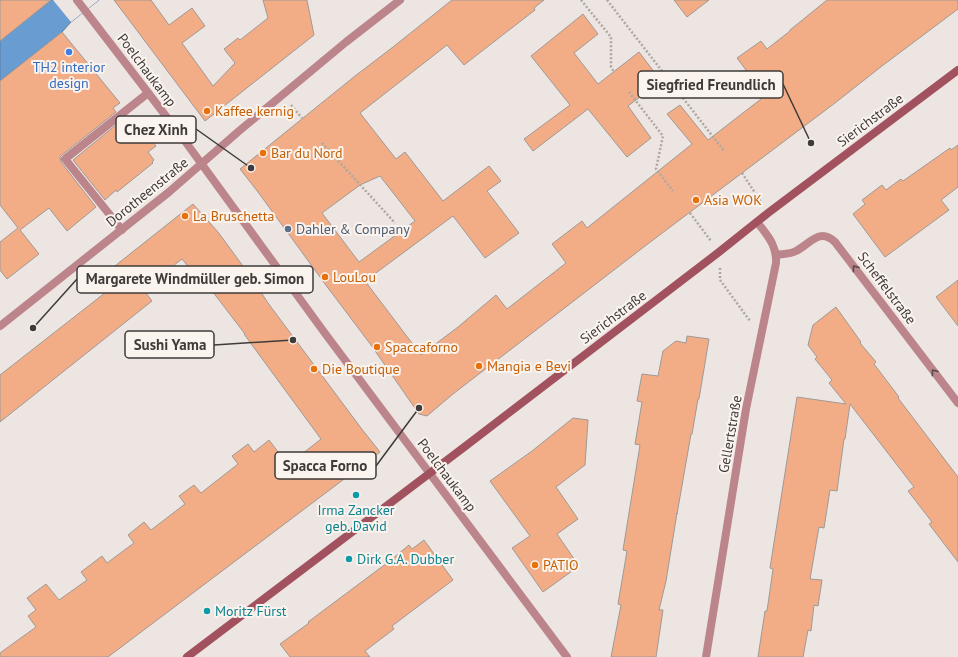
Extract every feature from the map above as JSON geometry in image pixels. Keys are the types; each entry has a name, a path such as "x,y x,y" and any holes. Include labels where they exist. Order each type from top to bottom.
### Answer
{"main road":[{"name":"Sierichstraße","path":"187,657 719,252 768,212 958,70"}],"street":[{"name":"Poelchaukamp","path":"77,0 202,164 324,332 567,657"},
{"name":"Dorotheenstraße","path":"0,326 170,192 346,42 400,0"},
{"path":"122,230 65,159 148,93"},
{"path":"757,222 769,238 777,255"},
{"name":"Scheffelstraße","path":"777,255 788,254 795,251 819,236 831,238 958,403"},
{"name":"Gellertstraße","path":"706,657 746,409 762,336 777,255"}],"path":[{"path":"581,0 611,37 610,67 614,72"},
{"path":"607,0 724,151"},
{"path":"629,92 663,136 656,168 673,191"},
{"path":"283,95 302,118"},
{"path":"322,143 395,223"},
{"path":"742,173 768,212"},
{"path":"690,213 719,252 720,280 762,336"}],"water":[{"path":"50,0 99,0 71,22 62,32 0,81 0,41"}],"pier":[{"path":"53,0 99,0 71,22"}],"building":[{"path":"0,0 51,0 0,41"},
{"path":"114,0 151,0 169,25 192,8 205,26 182,43 213,86 235,63 224,49 238,38 240,40 268,18 263,0 307,0 314,35 205,121"},
{"path":"452,0 544,0 534,8 535,10 464,65 447,45 360,113 396,159 405,152 443,201 489,166 501,181 487,191 519,233 485,258 453,216 365,281 421,355 458,327 496,295 507,309 566,263 552,244 582,221 587,228 692,144 667,114 680,105 708,140 761,99 741,73 746,70 737,58 761,41 767,49 827,0 958,0 958,9 649,243 453,394 427,416 419,414 371,345 240,169","holes":["380,176 415,221 359,262 322,213 360,185"]},
{"path":"674,0 709,0 687,17"},
{"path":"583,14 598,34 574,53 598,84 639,52 661,81 628,106 651,138 627,157 588,109 533,151 524,139 570,105 531,56"},
{"path":"62,32 120,103 113,108 116,112 60,157 61,162 96,207 67,231 49,208 20,230 39,254 7,279 0,270 0,242 18,228 0,205 0,81"},
{"path":"122,120 131,132 139,125 156,146 148,152 154,160 152,162 153,163 117,192 116,190 105,200 73,160"},
{"path":"958,145 958,187 941,200 949,210 885,257 853,214 865,204 862,200 882,185 886,190 901,179 903,181 950,148 951,150"},
{"path":"193,204 218,232 268,303 380,452 108,657 0,657 0,653 36,627 28,616 36,610 27,598 46,584 59,600 87,580 81,572 102,556 107,563 134,543 128,535 144,522 151,530 185,504 179,496 194,485 201,493 238,464 232,456 248,444 254,452 269,440 288,465 321,439 219,300 198,273 195,275 182,259 143,289 152,301 0,422 0,375 115,285 106,273"},
{"path":"958,280 958,326 936,297"},
{"path":"836,307 861,342 860,343 876,362 874,364 899,397 898,398 958,477 958,562 929,524 932,522 908,491 914,487 850,404 837,491 830,490 824,528 819,527 810,579 822,580 818,606 814,605 811,631 808,630 803,657 758,657 765,611 767,611 773,569 770,568 797,397 846,404 829,383 832,380 815,359 817,357 808,345 813,325"},
{"path":"687,336 709,339 666,581 659,610 663,610 656,657 611,657 621,605 618,604 627,551 623,550 640,445 635,444 642,402 637,401 642,374 658,376 663,351 676,341 686,343"},
{"path":"573,418 588,420 585,465 556,487 578,519 557,534 579,566 543,592 512,548 530,536 490,481 532,451"},
{"path":"424,540 453,580 392,626 394,629 365,651 370,657 290,657 280,644 409,545 412,549"}],"place":[{"name":"TH2 interior design","path":"69,52"},
{"name":"Kaffee kernig","path":"207,111"},
{"name":"Siegfried Freundlich","path":"811,143"},
{"name":"Bar du Nord","path":"263,153"},
{"name":"Chez Xinh","path":"251,168"},
{"name":"Asia WOK","path":"696,200"},
{"name":"La Bruschetta","path":"185,216"},
{"name":"Dahler & Company","path":"288,229"},
{"name":"LouLou","path":"325,277"},
{"name":"Margarete Windmüller geb. Simon","path":"33,328"},
{"name":"Sushi Yama","path":"293,340"},
{"name":"Spaccaforno","path":"377,347"},
{"name":"Mangia e Bevi","path":"479,366"},
{"name":"Die Boutique","path":"314,369"},
{"name":"Spacca Forno","path":"419,408"},
{"name":"Irma Zancker geb. David","path":"356,495"},
{"name":"Dirk G.A. Dubber","path":"349,559"},
{"name":"PATIO","path":"535,565"},
{"name":"Moritz Fürst","path":"207,611"}]}
